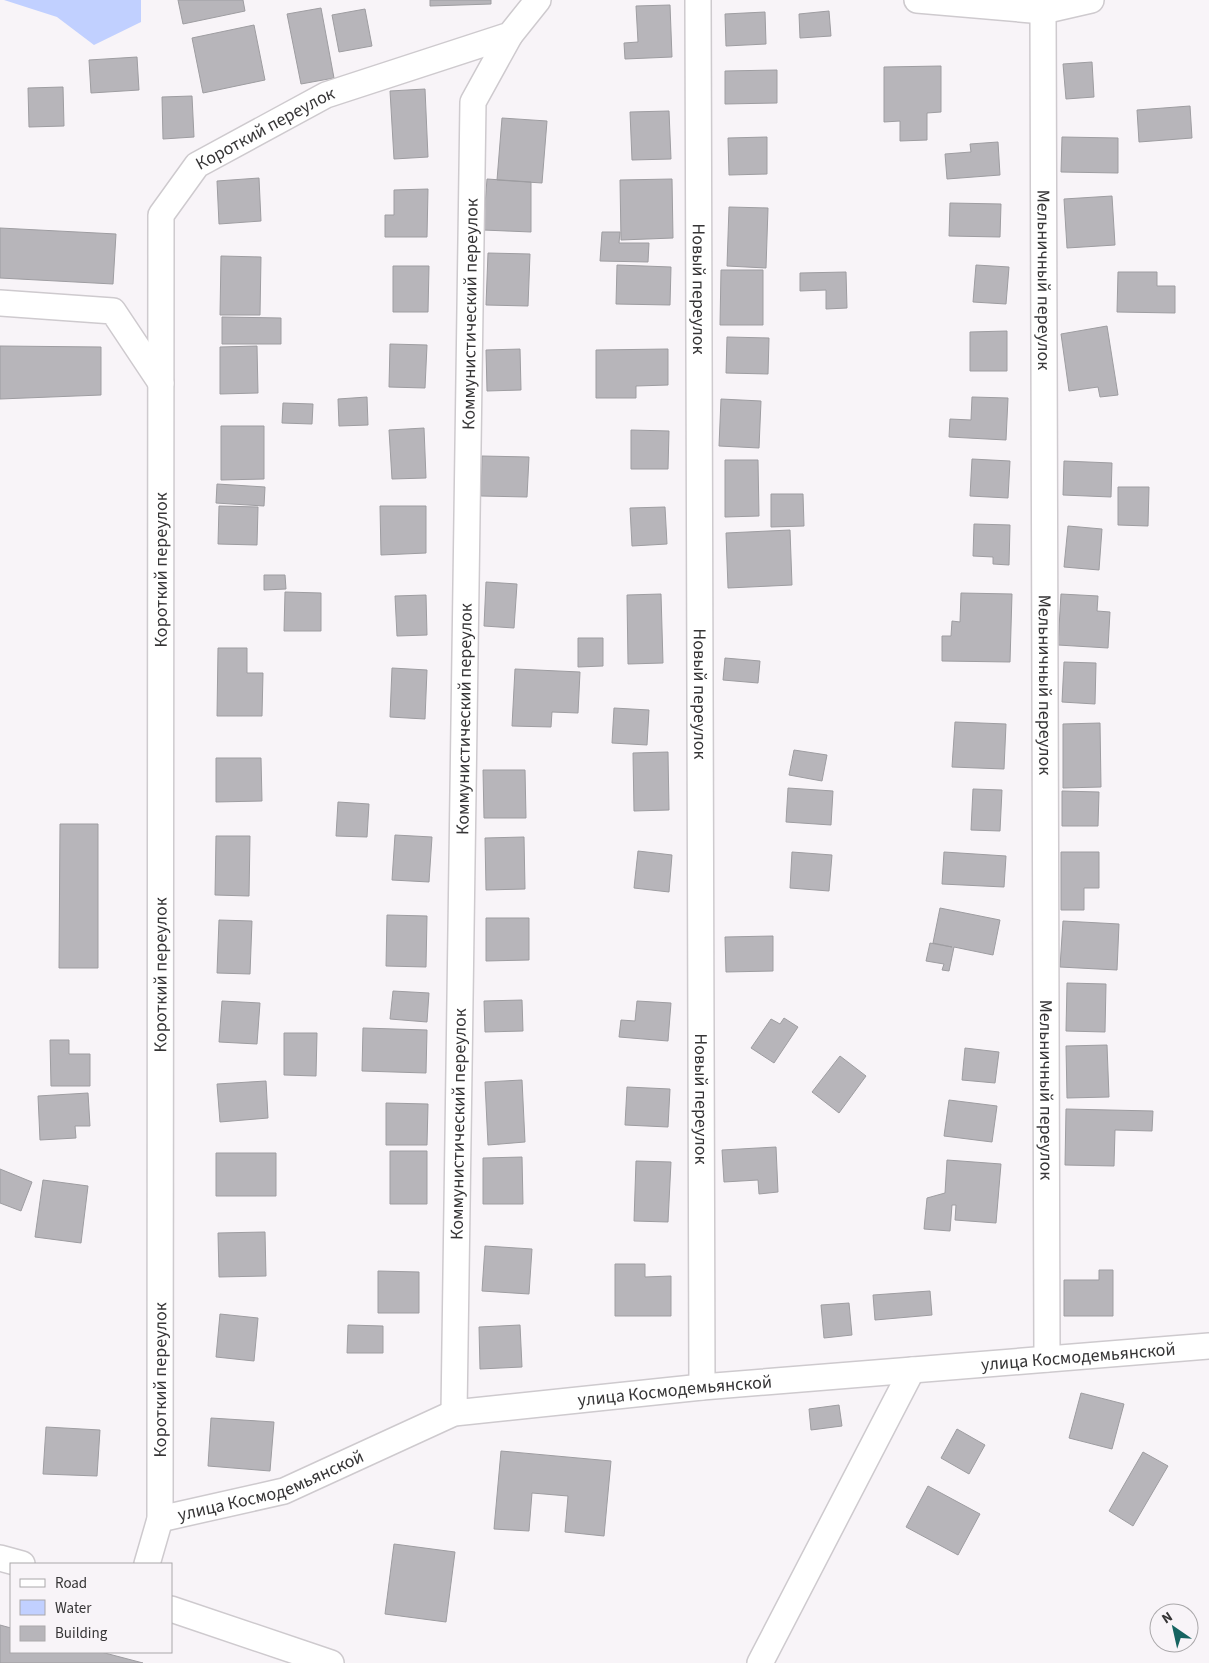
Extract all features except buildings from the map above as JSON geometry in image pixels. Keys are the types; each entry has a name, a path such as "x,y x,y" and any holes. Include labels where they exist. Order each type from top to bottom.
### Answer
{"street":[{"path":"510,35 538,0"},
{"name":"Новый переулок","path":"698,0 702,1387"},
{"path":"917,0 1043,10 1090,0"},
{"name":"Мельничный переулок","path":"1043,10 1047,1359"},
{"name":"Короткий переулок","path":"147,1563 160,1519 161,215 197,165 326,95 510,35"},
{"name":"Коммунистический переулок","path":"454,1413 473,102 510,35"},
{"path":"0,303 113,311 161,383"},
{"name":"улица Космодемьянской","path":"160,1519 284,1491 454,1413 702,1387 1209,1346"},
{"path":"760,1663 912,1370"},
{"path":"0,1558 18,1563"},
{"path":"172,1609 331,1663"}],"water":[{"path":"4,0 141,0 141,22 94,45 57,17"}]}
